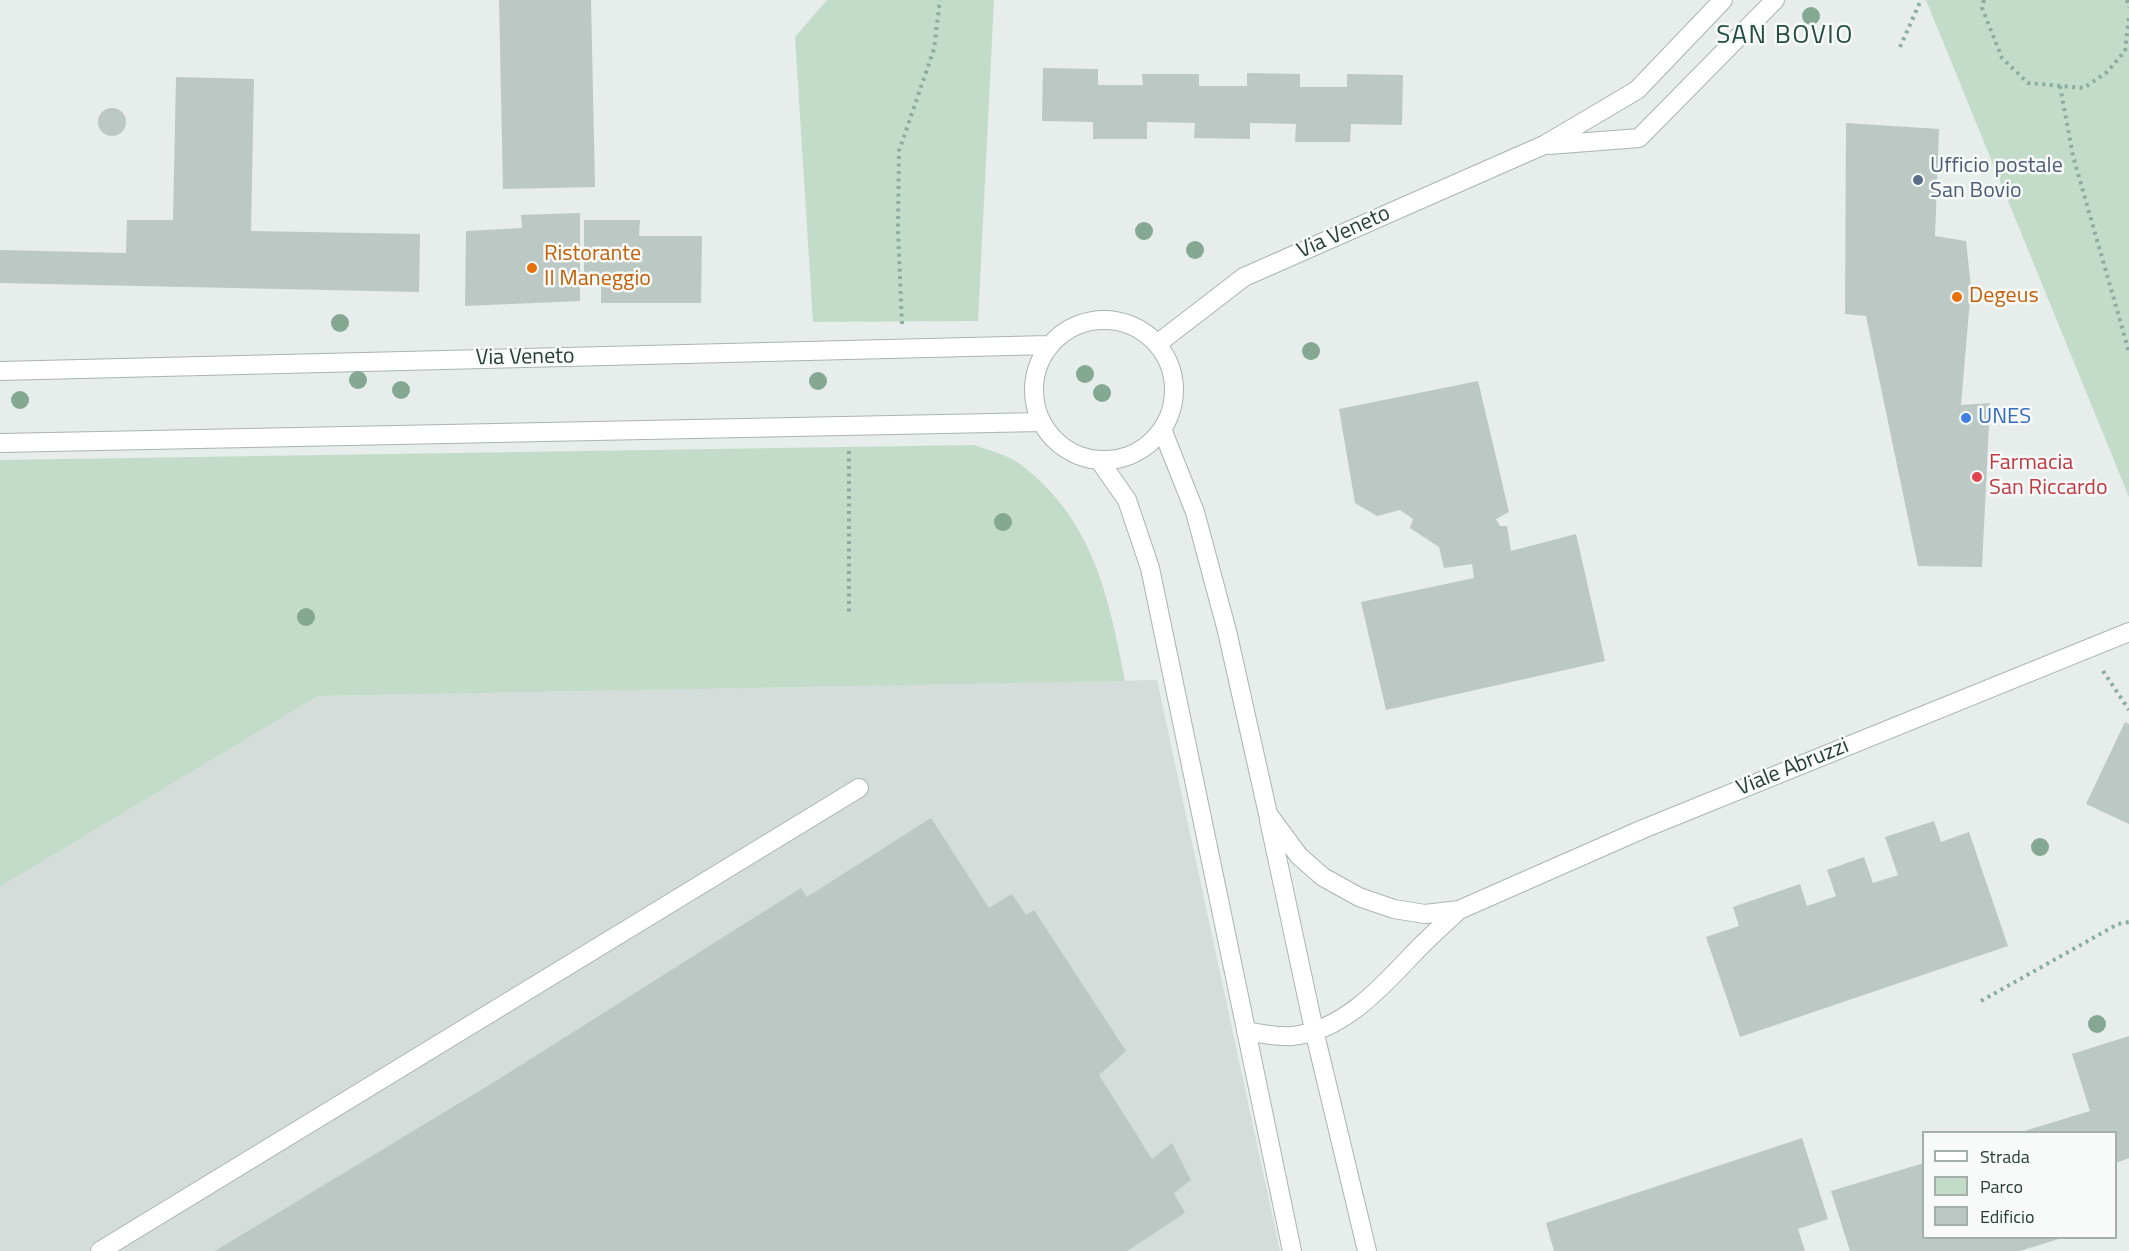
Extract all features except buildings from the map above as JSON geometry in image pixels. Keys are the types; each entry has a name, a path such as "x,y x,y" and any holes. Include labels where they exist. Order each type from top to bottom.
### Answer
{"street":[{"name":"Via Veneto","path":"1156,344 1244,277 1544,145 1637,90 1723,0"},
{"name":"Via Veneto","path":"1544,145 1639,138 1775,0"},
{"path":"1112,320 1128,324 1146,334 1156,344 1167,361 1173,384 1171,410 1162,429 1143,449 1132,455 1099,460 1070,452 1051,436 1041,422 1034,402 1034,382 1038,364 1049,345 1076,326 1094,321 1112,320"},
{"name":"Via Veneto","path":"0,371 1049,345"},
{"path":"0,443 1041,422"},
{"path":"1162,429 1195,512 1227,631 1314,1029 1367,1251"},
{"path":"1099,460 1126,500 1150,568 1292,1251"},
{"name":"Viale Abruzzi","path":"1459,910 1643,829 2129,632"},
{"path":"99,1251 859,788"},
{"path":"1268,814 1299,856 1323,877 1359,897 1394,909 1425,914 1459,910"},
{"path":"1246,1031 1293,1036 1350,1013 1386,984 1413,954 1459,910"}],"path":[{"path":"903,348 898,231 898,151 934,49 940,0"},
{"path":"1900,47 1921,0"},
{"path":"1984,0 1982,9 2002,58 2028,82 2060,86 2084,88 2107,72 2125,51 2129,17"},
{"path":"2127,0 2129,8"},
{"path":"2060,86 2073,156 2129,352"},
{"path":"849,426 849,612"},
{"path":"2107,640 2103,673 2129,710"},
{"path":"1981,1001 2118,924 2128,921"}],"shaded area":[{"path":"1157,680 1280,1251 0,1251 0,887 318,696"}],"green space":[{"path":"827,0 994,0 978,321 813,322 795,37"},
{"path":"1926,0 2129,0 2129,497"},
{"path":"974,445 1004,455 1020,464 1045,486 1065,509 1094,562 1104,590 1125,681 318,696 0,887 0,460"}],"place":[{"name":"Ufficio postale San Bovio","path":"1918,180"},
{"name":"Ristorante Il Maneggio","path":"532,268"},
{"name":"Degeus","path":"1957,297"},
{"name":"UNES","path":"1966,418"},
{"name":"Farmacia San Riccardo","path":"1977,477"}],"district":[{"name":"SAN BOVIO","path":"1785,37"}]}
